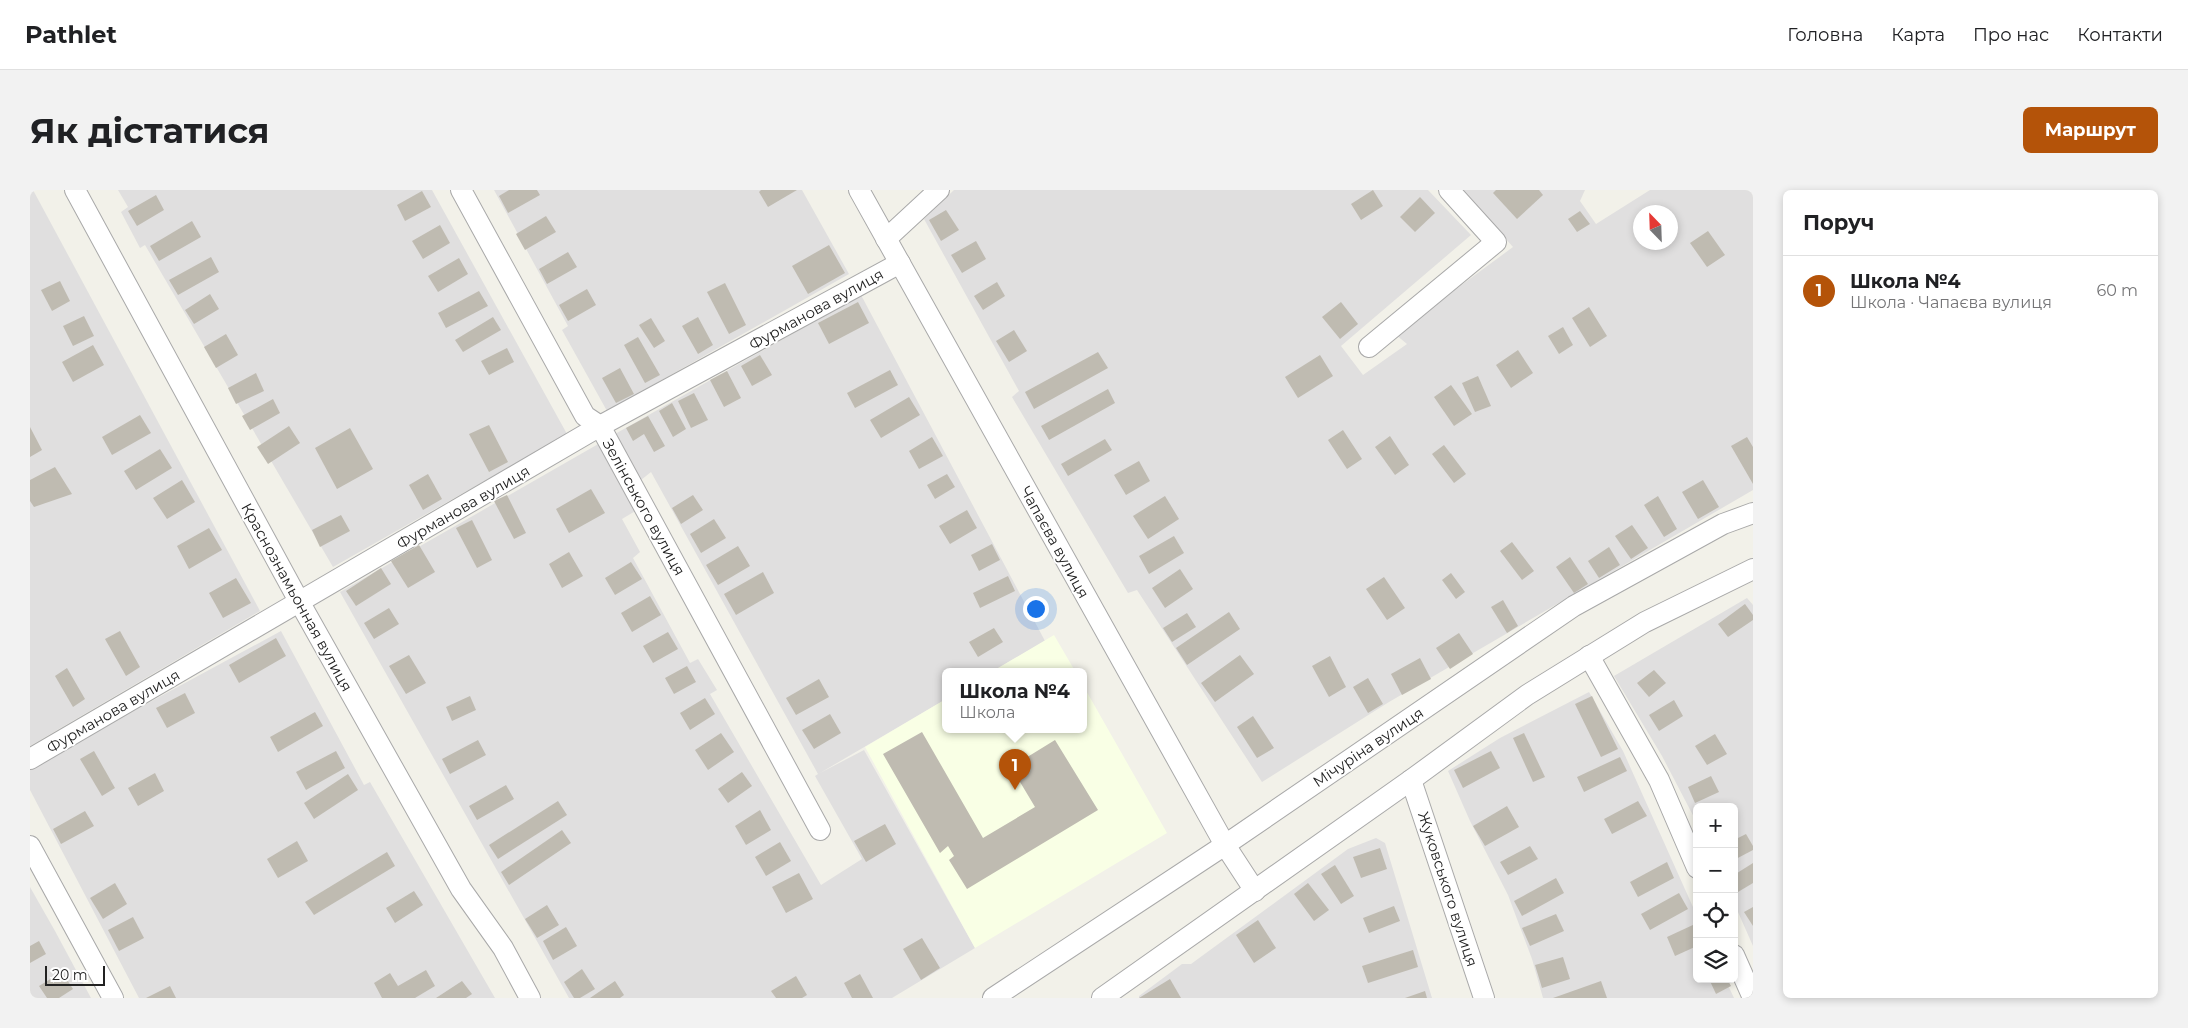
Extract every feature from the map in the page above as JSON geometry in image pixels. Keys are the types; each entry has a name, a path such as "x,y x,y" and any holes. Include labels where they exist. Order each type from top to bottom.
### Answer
{"street":[{"name":"Краснознамьонная вулиця","path":"74,190 300,603 461,889 503,948 530,998"},
{"name":"Зелінського вулиця","path":"461,190 585,416 600,426 820,830"},
{"name":"Чапаєва вулиця","path":"859,190 1225,845 1255,891"},
{"path":"886,239 939,190"},
{"path":"1369,347 1496,242 1449,190"},
{"name":"Фурманова вулиця","path":"30,759 600,426 900,263"},
{"name":"Мічуріна вулиця","path":"992,998 1225,845 1574,606 1723,524 1753,513"},
{"path":"1102,998 1128,990 1255,891 1527,695 1645,622 1753,568"},
{"path":"1589,656 1658,780 1693,859"},
{"name":"Жуковського вулиця","path":"1411,780 1484,998"},
{"path":"30,846 113,998"},
{"path":"1738,964 1753,998"}],"shaded area":[{"path":"30,190 33,190 260,611 30,746"},
{"path":"118,190 432,190 567,434 333,567 145,245 140,248 121,212 128,207"},
{"path":"494,190 802,190 849,274 607,411 562,330 568,326"},
{"path":"954,190 1428,190 1471,235 1341,346 1363,375 1407,344 1395,334 1513,247 1462,190 1585,190 1580,201 1596,224 1650,190 1753,190 1753,490 1389,702 1262,782 1137,590 1128,593 1012,397 1019,391 924,219"},
{"path":"861,295 1045,641 998,668 942,668 942,701 820,773 864,750 975,948 892,998 569,998 340,592 600,443 637,510 622,519 640,552 633,558 690,663 698,659 717,690 710,694 821,885 862,859 815,776 818,774 651,472 641,480 615,434"},
{"path":"1747,598 1753,605 1753,946 1738,912 1738,803 1693,803 1693,815 1662,756 1614,676"},
{"path":"281,631 364,785 370,782 495,998 139,998 30,790 30,767"},
{"path":"1054,635 1073,668 998,668"},
{"path":"1087,692 1167,833 975,948 865,747 942,701 942,733 1087,733"},
{"path":"1589,692 1623,751 1693,907 1693,983 1727,983 1734,998 1543,998 1532,959 1508,895 1470,821 1448,771 1500,738"},
{"path":"1376,838 1385,843 1432,998 1139,998 1139,996 1182,964 1191,964 1348,849"},
{"path":"30,887 55,931 91,998 30,998"}],"building":[{"path":"509,190 537,190 540,195 508,213 499,196"},
{"path":"761,190 797,190 768,207 759,192"},
{"path":"1373,190 1383,206 1361,220 1351,204"},
{"path":"1496,190 1539,190 1543,195 1517,219 1493,193"},
{"path":"422,191 431,207 405,221 397,205"},
{"path":"156,195 164,210 137,226 128,211"},
{"path":"1420,197 1435,213 1415,232 1400,217"},
{"path":"946,210 959,230 941,241 929,220"},
{"path":"1580,211 1590,224 1577,232 1568,219"},
{"path":"546,216 556,232 525,250 516,234"},
{"path":"192,221 201,237 159,261 150,246"},
{"path":"440,225 450,243 423,259 412,241"},
{"path":"1708,231 1725,255 1707,267 1690,243"},
{"path":"976,241 986,259 962,273 951,255"},
{"path":"829,245 845,273 808,294 792,266"},
{"path":"568,252 577,267 547,284 539,269"},
{"path":"211,257 219,272 178,295 169,280"},
{"path":"459,258 468,274 438,292 428,276"},
{"path":"60,281 70,301 52,311 41,290"},
{"path":"997,282 1005,296 983,310 974,296"},
{"path":"725,283 746,325 729,334 707,292"},
{"path":"587,289 596,305 568,321 559,305"},
{"path":"479,291 488,306 446,328 438,313"},
{"path":"210,294 219,309 194,324 185,310"},
{"path":"858,302 869,323 829,344 818,323"},
{"path":"1341,302 1358,324 1340,339 1322,317"},
{"path":"1589,307 1607,336 1590,347 1572,318"},
{"path":"84,316 94,336 73,346 63,326"},
{"path":"493,317 501,330 463,352 455,340"},
{"path":"698,317 713,345 698,354 682,326"},
{"path":"651,318 665,341 654,348 639,325"},
{"path":"1563,327 1573,345 1559,354 1548,336"},
{"path":"1014,330 1027,351 1009,362 996,341"},
{"path":"226,334 238,355 216,368 204,347"},
{"path":"638,337 660,375 645,383 624,345"},
{"path":"93,345 104,365 73,382 62,362"},
{"path":"507,348 514,362 489,375 481,361"},
{"path":"1518,350 1533,373 1511,388 1496,365"},
{"path":"1098,352 1108,368 1034,409 1025,392"},
{"path":"760,355 772,375 752,386 741,366"},
{"path":"1320,355 1333,376 1298,398 1285,377"},
{"path":"620,368 634,394 616,403 602,378"},
{"path":"890,370 898,385 855,408 847,393"},
{"path":"727,371 741,398 724,407 710,380"},
{"path":"256,373 264,391 236,404 228,388"},
{"path":"1478,376 1491,406 1475,412 1462,383"},
{"path":"1451,385 1472,414 1454,426 1434,397"},
{"path":"1108,389 1115,403 1049,440 1041,426"},
{"path":"694,393 708,420 691,428 678,401"},
{"path":"909,397 920,415 881,438 870,420"},
{"path":"273,399 280,413 250,430 242,416"},
{"path":"672,403 686,429 673,437 659,411"},
{"path":"140,415 151,433 112,455 102,437"},
{"path":"648,416 665,446 654,452 644,434 633,441 626,428"},
{"path":"489,425 508,462 489,472 469,434"},
{"path":"289,426 300,443 268,464 257,447"},
{"path":"30,427 42,450 30,457"},
{"path":"350,428 373,469 337,489 315,448"},
{"path":"1343,430 1362,459 1347,469 1328,440"},
{"path":"1390,436 1409,465 1395,475 1375,447"},
{"path":"932,437 943,456 919,469 909,451"},
{"path":"1747,437 1753,447 1753,484 1731,446"},
{"path":"1105,439 1112,450 1068,476 1061,464"},
{"path":"1444,445 1466,474 1454,483 1432,454"},
{"path":"160,449 172,468 136,490 124,471"},
{"path":"1139,461 1150,481 1126,495 1114,475"},
{"path":"55,467 72,494 34,507 30,501 30,480"},
{"path":"428,474 442,499 423,510 409,485"},
{"path":"947,474 955,487 935,499 927,485"},
{"path":"182,480 195,502 167,519 153,498"},
{"path":"1703,480 1719,507 1698,519 1682,492"},
{"path":"591,489 605,513 569,533 556,509"},
{"path":"507,495 526,533 514,539 494,501"},
{"path":"693,495 703,510 681,524 672,508"},
{"path":"1165,496 1179,519 1148,539 1133,516"},
{"path":"1658,496 1677,529 1664,537 1644,505"},
{"path":"967,510 977,528 950,544 939,526"},
{"path":"341,515 350,531 320,547 312,530"},
{"path":"714,519 726,538 701,553 690,534"},
{"path":"472,520 492,560 477,568 456,528"},
{"path":"1632,525 1648,548 1631,559 1615,536"},
{"path":"209,528 222,550 189,569 177,546"},
{"path":"1174,536 1184,553 1149,574 1139,556"},
{"path":"1512,542 1534,571 1522,580 1500,551"},
{"path":"992,544 1000,560 979,571 971,555"},
{"path":"419,545 435,572 408,588 391,561"},
{"path":"738,546 750,566 718,585 706,565"},
{"path":"1609,547 1620,565 1599,578 1588,561"},
{"path":"569,552 583,576 562,588 549,564"},
{"path":"1570,557 1588,584 1574,593 1556,567"},
{"path":"631,562 642,579 615,595 605,578"},
{"path":"381,568 391,584 356,606 346,591"},
{"path":"1180,569 1193,589 1165,608 1152,588"},
{"path":"763,572 774,593 736,615 724,594"},
{"path":"1451,573 1465,592 1456,599 1442,580"},
{"path":"1008,576 1015,591 980,608 973,593"},
{"path":"1384,577 1405,608 1387,620 1366,589"},
{"path":"236,578 251,603 223,618 209,593"},
{"path":"650,596 661,615 632,632 621,613"},
{"path":"1503,600 1518,626 1507,633 1491,607"},
{"path":"1745,604 1753,615 1753,620 1728,637 1718,624"},
{"path":"389,608 399,624 374,639 364,623"},
{"path":"1229,612 1240,629 1187,665 1176,648"},
{"path":"1187,613 1196,627 1172,642 1163,628"},
{"path":"994,628 1003,642 978,657 969,642"},
{"path":"120,631 140,667 126,676 105,639"},
{"path":"668,632 678,649 653,663 643,646"},
{"path":"1459,633 1473,654 1450,669 1436,648"},
{"path":"276,638 286,656 239,683 229,665"},
{"path":"409,655 426,683 406,694 389,666"},
{"path":"1240,655 1254,674 1215,702 1201,683"},
{"path":"1330,656 1346,687 1329,697 1312,666"},
{"path":"1420,658 1431,679 1402,695 1391,674"},
{"path":"687,666 696,682 674,694 665,678"},
{"path":"67,668 85,699 73,707 55,676"},
{"path":"1654,670 1666,683 1649,697 1637,683"},
{"path":"1368,678 1383,704 1368,713 1353,687"},
{"path":"819,679 829,697 796,715 786,698"},
{"path":"185,693 195,713 167,728 156,708"},
{"path":"470,696 476,710 452,721 446,707"},
{"path":"1592,696 1618,749 1601,757 1575,704"},
{"path":"705,698 715,714 690,730 680,713"},
{"path":"1674,700 1683,716 1659,731 1649,715"},
{"path":"315,712 323,726 278,752 270,737"},
{"path":"830,714 841,733 814,749 802,730"},
{"path":"1253,716 1274,748 1257,758 1237,727"},
{"path":"922,732 983,838 1035,807 1011,767 1055,740 1098,810 967,889 949,860 954,856 948,846 940,853 883,754"},
{"path":"721,733 734,752 708,770 695,750"},
{"path":"1524,733 1545,777 1533,782 1513,738"},
{"path":"1715,734 1727,754 1707,765 1695,746"},
{"path":"478,740 486,755 450,774 442,759"},
{"path":"94,751 115,788 102,796 80,759"},
{"path":"336,751 345,768 306,790 296,772"},
{"path":"1491,751 1500,768 1463,788 1454,770"},
{"path":"1620,757 1627,771 1584,792 1577,777"},
{"path":"742,772 752,786 728,803 718,789"},
{"path":"155,773 164,791 138,806 128,788"},
{"path":"348,774 358,790 314,819 304,803"},
{"path":"1711,776 1719,792 1695,803 1688,787"},
{"path":"506,785 514,799 477,820 469,806"},
{"path":"558,801 567,815 498,859 489,845"},
{"path":"1638,801 1647,816 1612,834 1604,819"},
{"path":"1507,806 1519,827 1485,846 1473,826"},
{"path":"760,810 771,830 746,845 735,826"},
{"path":"85,811 94,826 61,844 53,829"},
{"path":"885,824 896,844 866,862 854,841"},
{"path":"562,830 571,843 509,885 501,872"},
{"path":"1746,834 1753,846 1753,850 1738,858 1738,848 1738,838"},
{"path":"297,841 308,861 278,878 267,859"},
{"path":"780,842 791,861 766,876 755,857"},
{"path":"1530,846 1538,859 1508,875 1500,862"},
{"path":"1380,848 1387,869 1361,878 1353,857"},
{"path":"387,852 395,866 314,915 305,902"},
{"path":"1667,862 1674,878 1638,897 1630,882"},
{"path":"1753,863 1753,883 1738,892 1738,872"},
{"path":"1335,865 1354,896 1341,904 1321,874"},
{"path":"799,873 813,899 786,913 772,887"},
{"path":"1556,878 1564,893 1522,916 1514,901"},
{"path":"115,883 127,904 103,919 90,898"},
{"path":"1308,883 1329,910 1314,921 1294,894"},
{"path":"414,891 423,905 395,923 386,908"},
{"path":"1679,893 1688,909 1650,930 1641,914"},
{"path":"547,905 559,925 537,938 525,919"},
{"path":"1394,906 1400,921 1369,933 1363,918"},
{"path":"1753,907 1753,926 1744,912"},
{"path":"1556,914 1564,931 1530,946 1522,928"},
{"path":"133,917 144,938 119,951 108,930"},
{"path":"1258,920 1276,948 1254,963 1236,935"},
{"path":"1693,925 1693,948 1675,956 1667,937"},
{"path":"566,927 577,946 553,960 543,941"},
{"path":"922,938 940,968 921,980 903,949"},
{"path":"39,941 46,954 30,963 30,946"},
{"path":"1413,950 1418,967 1368,983 1362,966"},
{"path":"1563,957 1570,979 1542,988 1535,965"},
{"path":"582,969 595,989 580,998 574,998 564,982"},
{"path":"426,970 435,986 415,998 382,998 374,983 390,973 398,986"},
{"path":"62,972 73,989 59,998 47,998 39,986"},
{"path":"860,974 873,998 852,998 844,983"},
{"path":"796,976 807,995 802,998 776,998 771,991"},
{"path":"1170,979 1181,998 1139,998"},
{"path":"462,981 472,994 466,998 436,998"},
{"path":"615,981 624,995 620,998 590,998"},
{"path":"1601,981 1607,998 1553,998"},
{"path":"1711,983 1729,983 1731,986 1716,994"},
{"path":"170,986 176,998 146,998"},
{"path":"1425,991 1427,998 1405,998"}],"place":[{"name":"Школа №4","path":"1015,790"}]}
